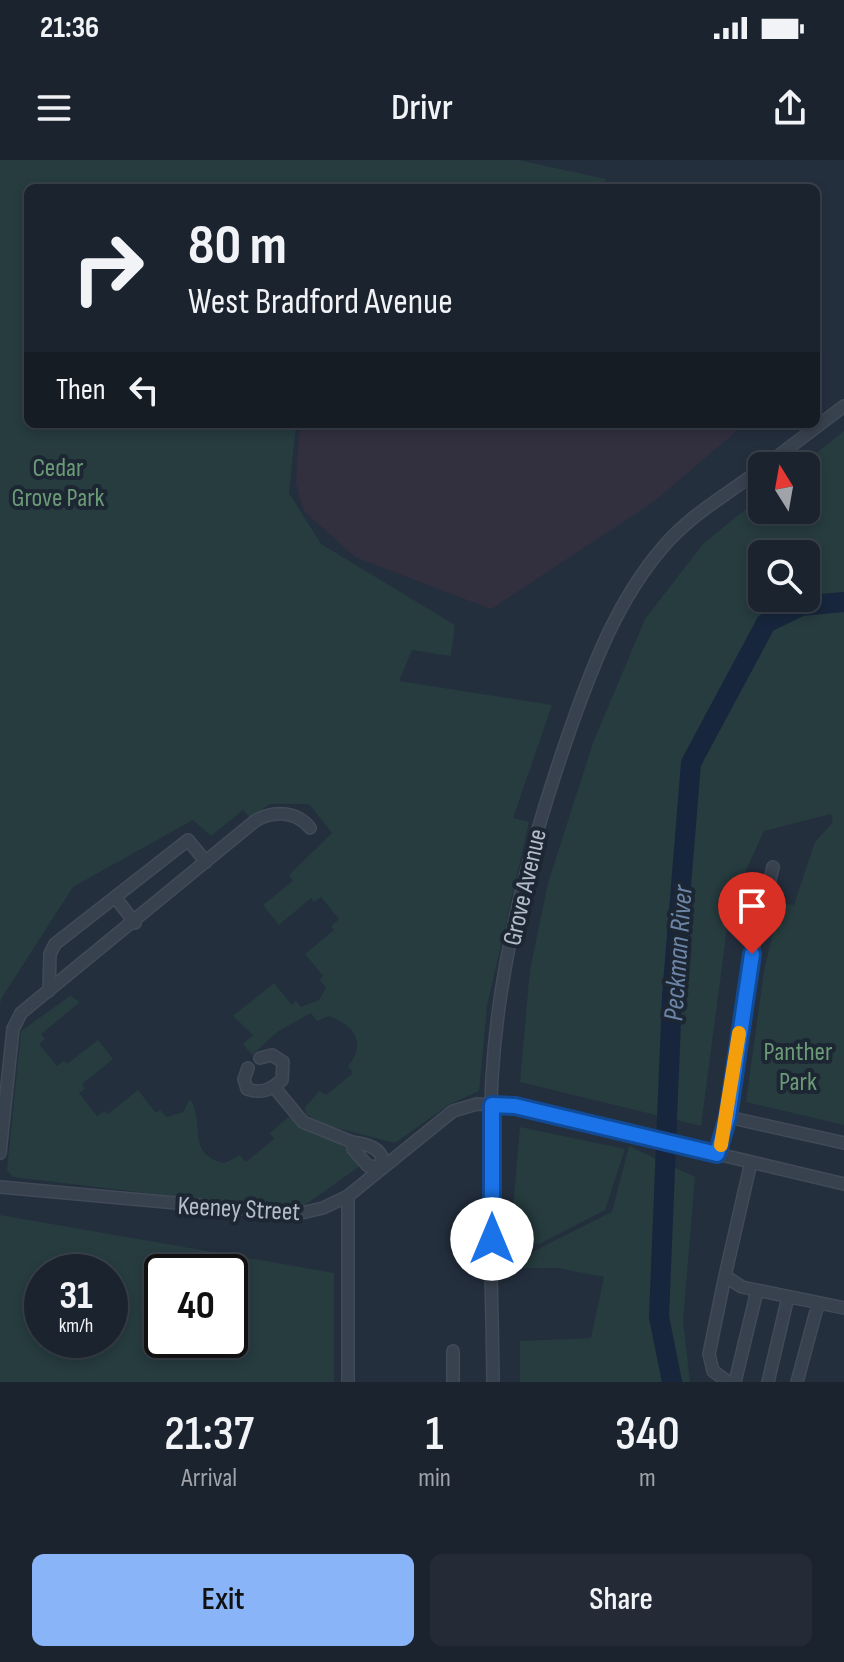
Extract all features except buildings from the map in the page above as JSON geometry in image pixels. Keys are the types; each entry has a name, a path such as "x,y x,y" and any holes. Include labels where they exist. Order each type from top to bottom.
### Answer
{"street":[{"name":"Grove Avenue","path":"820,424 844,406"},
{"name":"Grove Avenue","path":"784,452 815,428"},
{"name":"Grove Avenue","path":"493,1382 492,1105 506,969 540,818 580,700 608,632 637,580 663,547 711,501 748,477"},
{"path":"0,1153 13,1029 21,1013 266,814 280,812 304,820 310,828"},
{"path":"49,991 50,954 55,944 188,840 206,862"},
{"path":"717,1154 728,1117 745,983 773,867"},
{"path":"115,897 135,923"},
{"path":"248,1068 244,1079 247,1089 256,1092 274,1087 282,1080 283,1062 272,1055 260,1058"},
{"path":"274,1087 303,1122 379,1150 384,1159 383,1167"},
{"name":"Keeney Street","path":"0,1187 285,1215 323,1208 348,1196 453,1111 468,1105 515,1106 844,1184"},
{"path":"728,1117 844,1143"},
{"path":"728,1382 713,1371 709,1354 751,1162"},
{"path":"348,1196 348,1382"},
{"path":"725,1276 742,1287 844,1308"},
{"path":"735,1382 757,1291"},
{"path":"768,1382 788,1297"},
{"path":"797,1382 818,1304"},
{"path":"453,1351 453,1382"}],"shaded area":[{"path":"303,428 740,428 652,503 491,609 355,557 304,511 296,483 299,434"}],"green space":[{"name":"Cedar Grove Park","path":"0,160 518,160 606,179 605,184 24,184 24,428 296,428 289,493 321,544 455,625 451,656 412,650 399,681 552,705 513,818 529,822 487,1006 479,1091 450,1104 395,1143 325,1125 306,1114 305,1107 319,1091 326,1095 353,1073 348,1066 357,1050 357,1042 345,1024 328,1016 317,1021 311,1013 277,1032 252,1055 243,1044 253,1035 233,1016 274,983 292,1005 296,1001 301,1007 319,1000 326,988 320,980 323,976 305,954 334,930 331,926 339,919 321,897 314,902 311,898 279,925 263,905 293,881 289,875 332,833 309,804 270,804 250,818 243,810 211,836 193,820 73,887 1,999 0,1006"},
{"name":"Panther Park","path":"844,431 844,1125 746,1102 764,971 780,903 794,905 815,842 833,822 831,814 764,831 730,905 701,1126 520,1082 530,970 548,883 593,743 645,619 703,544 748,507 748,524 820,524 818,452"},
{"path":"70,996 80,1002 41,1034 45,1039 39,1044 57,1066 64,1061 67,1064 98,1040 113,1059 82,1084 85,1089 79,1093 97,1116 104,1111 108,1114 138,1090 156,1113 160,1110 167,1117 183,1112 190,1099 197,1118 201,1146 213,1159 225,1163 240,1155 246,1162 274,1139 270,1133 288,1117 345,1147 360,1166 305,1205 279,1209 13,1177 7,1170 21,1031"},
{"path":"520,1127 625,1149 605,1210 539,1244 510,1243"},
{"path":"629,1146 695,1177 683,1321 690,1382 520,1382 520,1341 591,1338 604,1277 559,1268 524,1268 520,1258 612,1212"},
{"path":"0,1215 225,1254 144,1254 144,1358 248,1358 248,1258 334,1273 334,1382 0,1382"}],"waterway":[{"name":"Peckman River","path":"672,1382 659,1317 672,996 691,763 766,623 801,606 844,602"}],"slow traffic":[{"path":"721,1145 728,1117 739,1033"}],"route":[{"path":"492,1239 492,1105 515,1106 717,1154 728,1117 745,983 752,954"}]}
